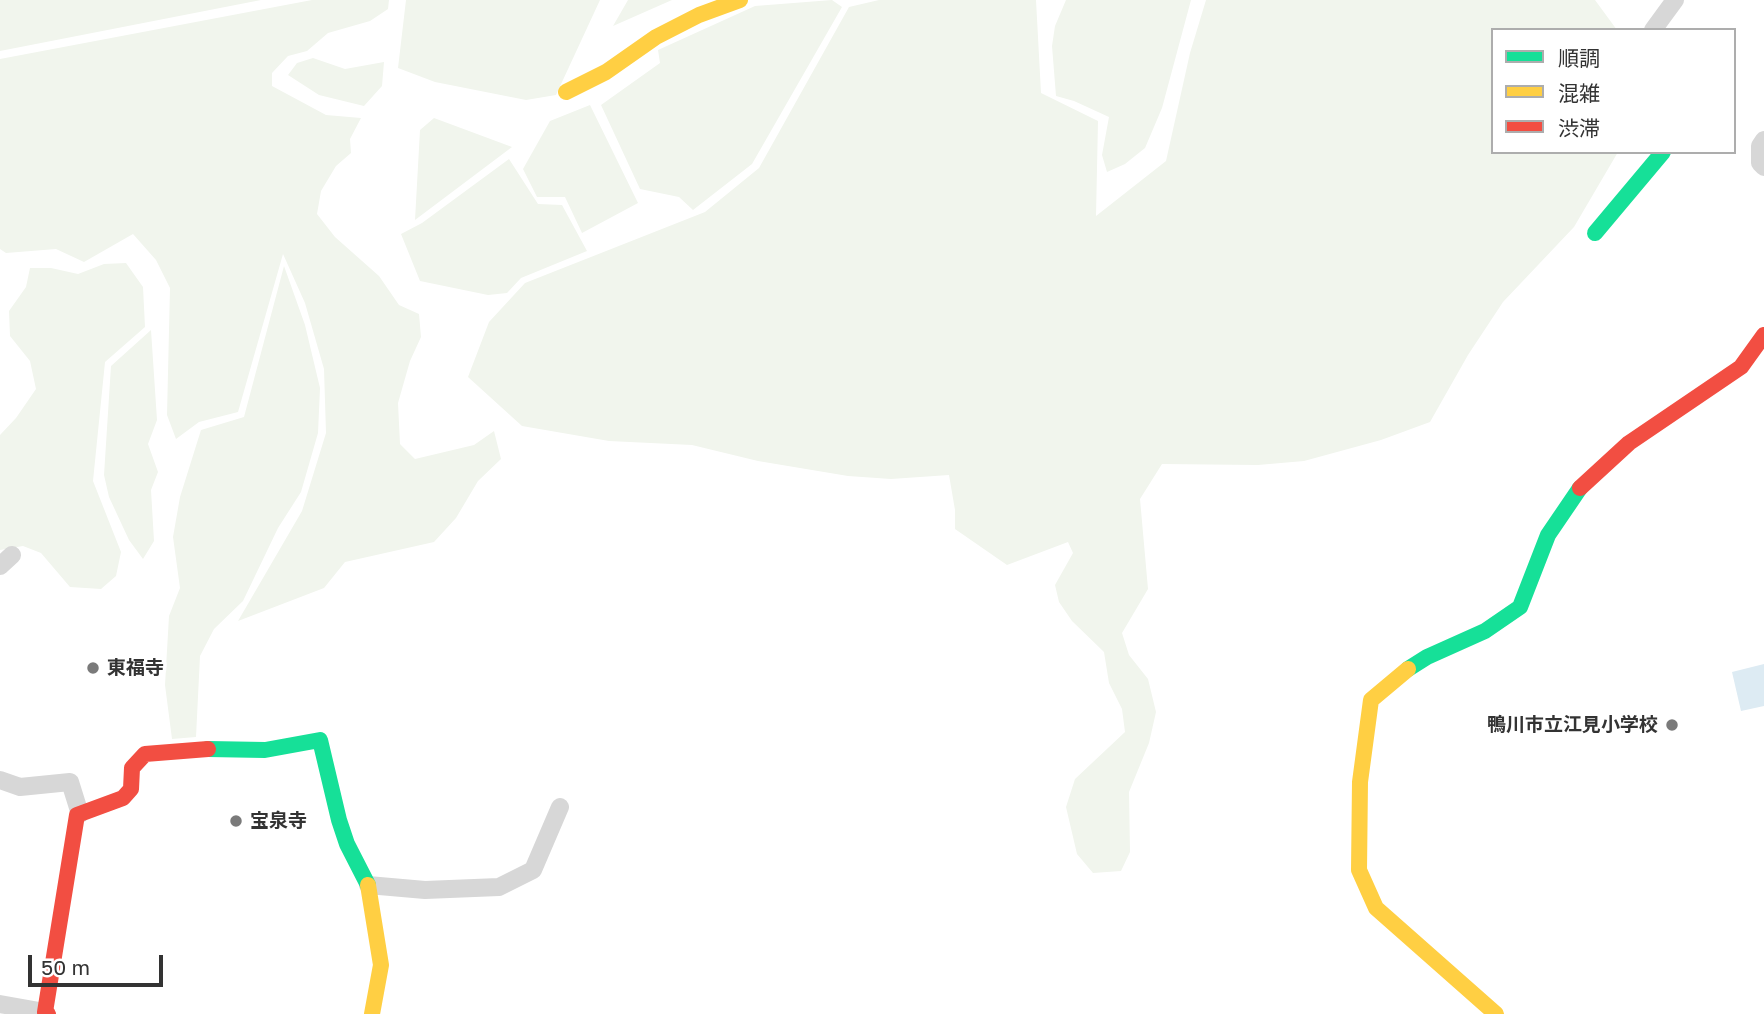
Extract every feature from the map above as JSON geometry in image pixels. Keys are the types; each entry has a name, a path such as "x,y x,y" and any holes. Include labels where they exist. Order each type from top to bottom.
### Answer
{"street":[{"path":"566,92 606,72 656,37 699,15 740,0"},
{"path":"1654,28 1675,0"},
{"path":"1764,140 1760,146 1760,163 1764,167"},
{"path":"1595,233 1660,154"},
{"path":"1496,1014 1403,935 1376,908 1359,870 1360,782 1371,700 1392,680 1427,656 1485,631 1520,607 1548,535 1582,485 1629,443 1741,367 1764,335"},
{"path":"0,1004 46,1013 77,815 123,798 131,789 132,768 145,754 196,749 265,750 320,740 339,820 347,844 368,885 381,965 372,1014"},
{"path":"0,780 20,786 70,782 80,814"},
{"path":"368,885 425,890 499,887 533,870 560,807"}],"shaded area":[{"path":"0,0 261,0 0,51"},
{"path":"312,0 389,0 388,9 370,21 328,33 307,51 288,56 272,73 272,86 326,115 361,118 350,139 351,153 336,166 321,191 317,214 335,237 379,276 399,305 419,314 421,337 410,361 398,403 400,444 415,459 474,445 494,431 501,459 478,481 456,518 434,542 345,562 324,588 238,621 302,511 326,433 324,369 305,303 283,254 238,412 199,422 176,439 167,415 170,288 156,260 133,234 84,262 56,249 6,253 0,249 0,59"},
{"path":"406,0 600,0 556,95 526,100 435,82 398,68"},
{"path":"628,0 672,0 613,26"},
{"path":"832,0 842,7 752,164 693,210 679,197 640,189 601,105 660,63 658,50 755,6"},
{"path":"879,0 1036,0 1041,93 1098,121 1096,216 1166,161 1190,53 1206,0 1595,0 1616,28 1491,28 1491,154 1617,154 1574,227 1503,302 1468,355 1430,422 1381,440 1304,461 1258,465 1162,464 1140,499 1148,589 1122,633 1129,655 1148,679 1156,712 1149,743 1129,792 1130,852 1121,871 1093,873 1077,854 1066,807 1075,779 1125,732 1122,709 1109,683 1104,652 1072,621 1059,602 1055,585 1073,553 1068,542 1007,565 955,529 949,475 891,479 848,476 758,461 692,445 609,441 522,426 468,377 489,322 525,283 705,212 759,168 849,7"},
{"path":"1066,0 1191,0 1162,108 1145,148 1125,164 1107,172 1102,155 1109,117 1056,96 1052,46 1055,26"},
{"path":"313,58 345,69 384,62 382,86 364,106 319,95 288,75 297,63"},
{"path":"590,105 638,203 582,233 565,197 537,197 523,169 550,121"},
{"path":"434,118 512,147 415,220 420,130"},
{"path":"509,159 538,204 562,205 587,251 521,278 507,293 488,295 420,281 401,234 422,223"},
{"path":"126,263 143,287 145,327 105,362 93,481 121,552 116,576 101,589 70,587 41,553 23,546 0,550 0,435 16,418 36,389 30,361 10,336 9,311 26,287 30,268 51,268 78,274 104,264"},
{"path":"284,266 305,325 320,388 318,433 301,492 278,528 243,601 214,629 200,656 196,737 172,739 165,685 169,616 180,588 173,537 180,497 201,430 244,417"},
{"path":"151,330 157,420 148,444 158,472 151,490 154,541 143,559 129,540 109,497 104,475 111,366"},
{"path":"1764,664 1764,706 1741,711 1732,672"}],"traffic: fast":[{"path":"1595,233 1661,154"},
{"path":"1408,669 1427,657 1485,631 1520,607 1548,535 1580,488"},
{"path":"208,749 265,750 320,740 339,820 347,844 368,885"}],"traffic: slow":[{"path":"566,92 606,72 656,37 699,15 740,0"},
{"path":"1408,669 1371,700 1360,782 1359,870 1376,908 1496,1014"},
{"path":"368,885 381,965 372,1014"}],"traffic: jam":[{"path":"1580,488 1629,443 1741,367 1764,335"},
{"path":"48,1014 45,1012 77,815 123,798 131,789 132,768 145,754 208,749"}],"place":[{"name":"東福寺","path":"93,668"},
{"name":"鴨川市立江見小学校","path":"1672,725"},
{"name":"宝泉寺","path":"236,821"}]}
